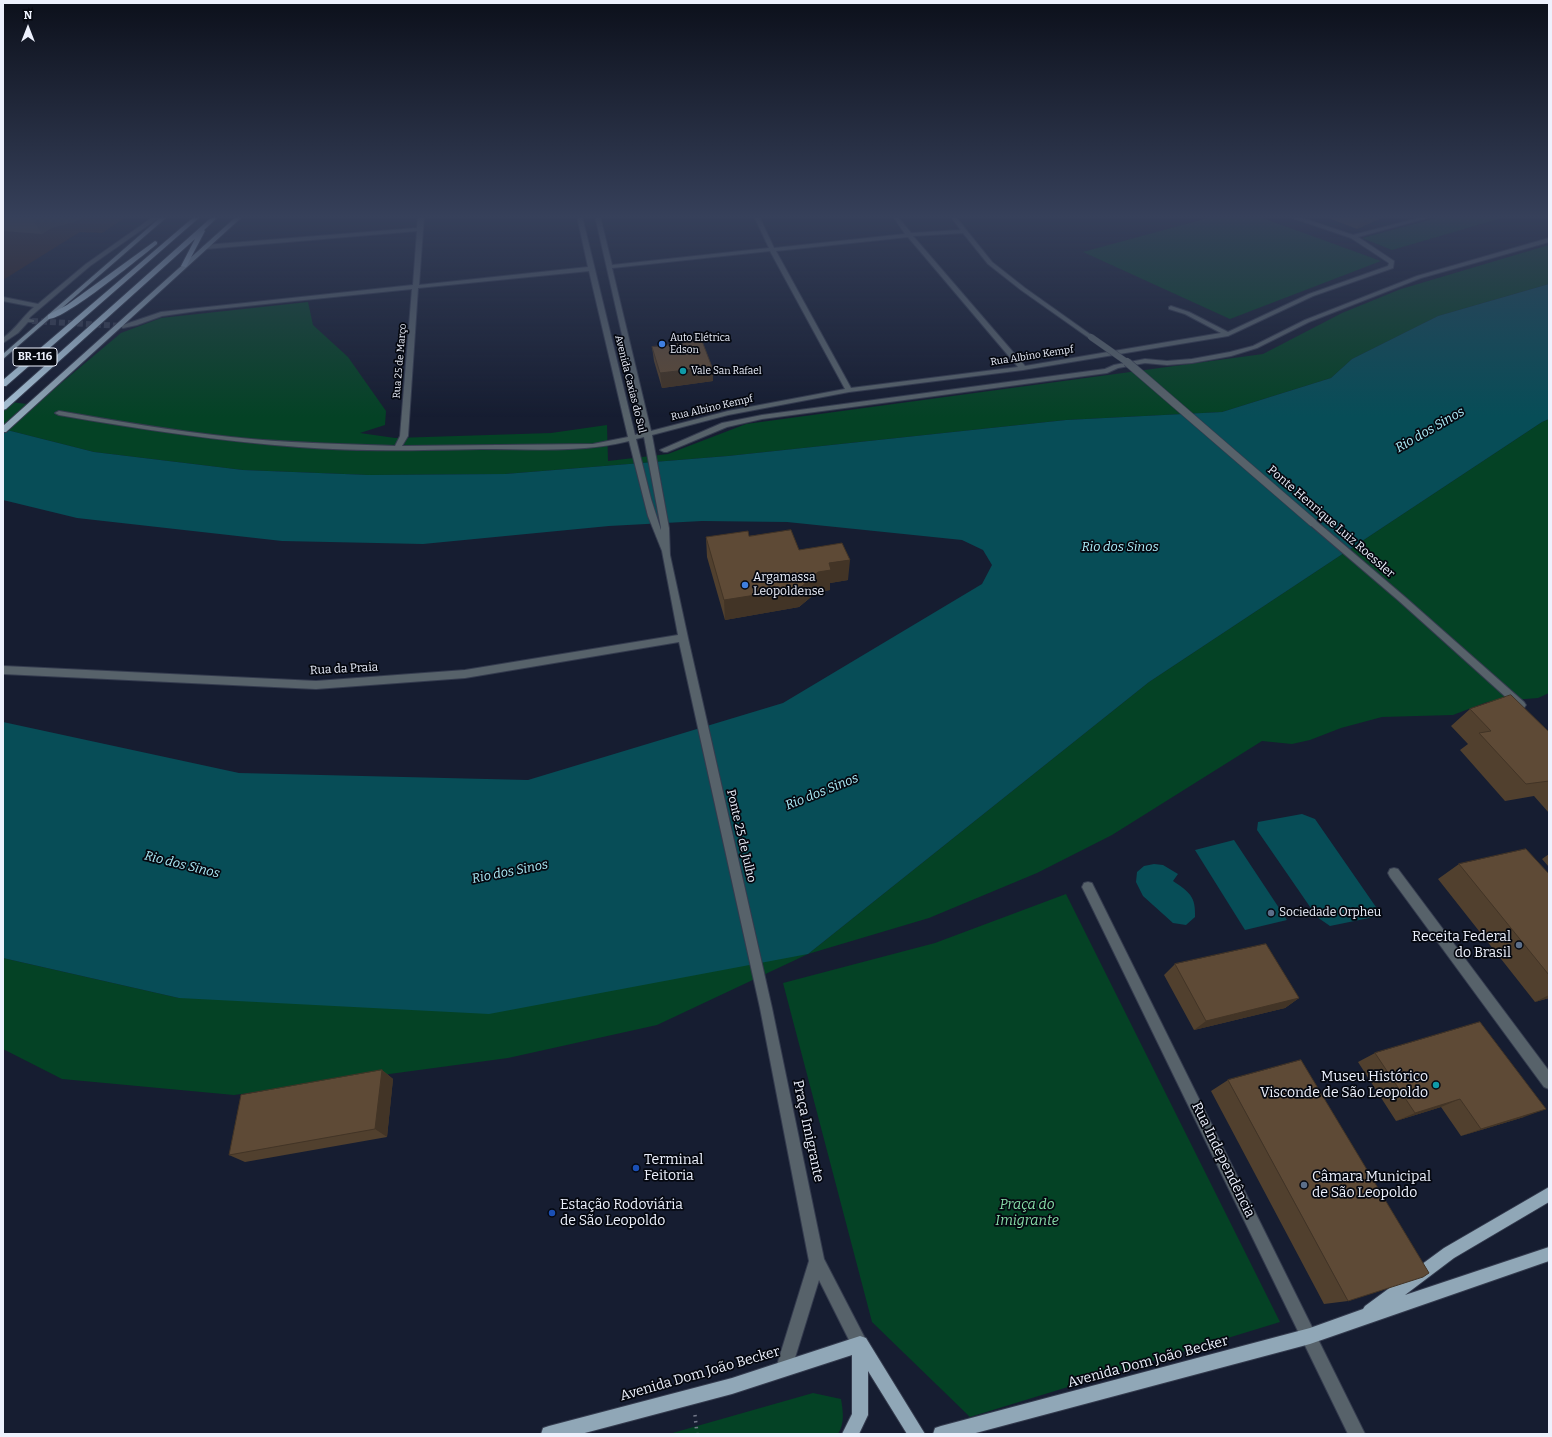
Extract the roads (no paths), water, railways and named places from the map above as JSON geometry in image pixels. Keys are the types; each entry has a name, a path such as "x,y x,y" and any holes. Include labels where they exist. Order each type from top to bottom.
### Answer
{"highway":[{"path":"51,317 70,307 102,283"},
{"name":"BR-116","path":"3,384 120,283"},
{"name":"BR-116","path":"3,407 141,283"}],"main road":[{"path":"3,357 89,283"},
{"path":"3,430 165,283"},
{"name":"Avenida Dom João Becker","path":"1362,1317 1449,1253 1549,1194"},
{"name":"Avenida Dom João Becker","path":"941,1434 1310,1336 1549,1254"},
{"path":"850,1434 860,1415 860,1344"},
{"name":"Avenida Dom João Becker","path":"550,1434 732,1386 860,1344"},
{"name":"Praça Imigrante","path":"860,1344 917,1434"}],"street":[{"path":"3,341 29,321 27,316 66,283"},
{"path":"123,326 135,324 152,316 197,309 446,283"},
{"name":"Avenida Caxias do Sul","path":"593,283 631,437 656,530 666,555"},
{"name":"Avenida Caxias do Sul","path":"613,283 644,414 665,528 666,555 690,670"},
{"path":"790,283 848,390"},
{"path":"950,283 1023,368"},
{"name":"Ponte Henrique Luiz Roessler","path":"1015,283 1128,363 1402,599 1503,688 1529,713"},
{"name":"Rua Albino Kempf","path":"59,412 133,426 230,439 301,445 397,448 593,446 623,440 728,413 848,390 1023,368 1228,334 1311,295 1345,283"},
{"path":"664,450 725,425 762,417 1107,371 1116,366 1145,361 1167,363 1192,361 1231,354 1255,347 1307,321 1404,283"},
{"name":"Rua 25 de Março","path":"397,448 404,436 416,286"},
{"path":"3,299 39,306"},
{"path":"1171,308 1187,313 1228,334"},
{"path":"686,423 703,434"},
{"name":"Rua da Praia","path":"3,670 316,685 465,674 683,638"},
{"name":"Ponte 25 de Julho","path":"690,670 766,1008"},
{"path":"1394,873 1549,1082"},
{"name":"Rua Independência","path":"1088,887 1358,1434"},
{"name":"Praça Imigrante","path":"766,1008 817,1261 860,1344"},
{"name":"Praça Imigrante","path":"784,1368 817,1261"}],"water":[{"name":"Rio dos Sinos","path":"1549,284 1549,419 1542,422 1149,682 808,954 489,1014 179,998 3,958 3,722 239,773 528,780 783,703 982,584 992,565 983,550 962,540 787,522 702,521 609,526 423,544 282,541 77,518 3,500 3,429 94,452 243,470 369,475 505,474 728,456 1066,420 1222,412 1331,378 1352,359 1438,316"},
{"path":"1302,814 1315,819 1378,910 1374,917 1330,926 1317,917 1257,830 1258,822"},
{"path":"1234,840 1287,920 1245,930 1195,850"},
{"path":"1154,864 1163,865 1178,874 1173,881 1183,888 1193,899 1195,917 1186,925 1173,923 1143,896 1136,882 1137,872 1144,866"}],"tunnel":[{"path":"32,321 123,326"}],"place":[{"name":"Auto Elétrica Edson","path":"662,344"},
{"name":"Vale San Rafael","path":"683,371"},
{"name":"Argamassa Leopoldense","path":"745,585"},
{"name":"Sociedade Orpheu","path":"1271,913"},
{"name":"Receita Federal do Brasil","path":"1519,945"},
{"name":"Museu Histórico Visconde de São Leopoldo","path":"1436,1085"},
{"name":"Terminal Feitoria","path":"636,1168"},
{"name":"Câmara Municipal de São Leopoldo","path":"1304,1185"},
{"name":"Estação Rodoviária de São Leopoldo","path":"552,1213"}],"park label":[{"name":"Praça do Imigrante","path":"1027,1214"}]}
